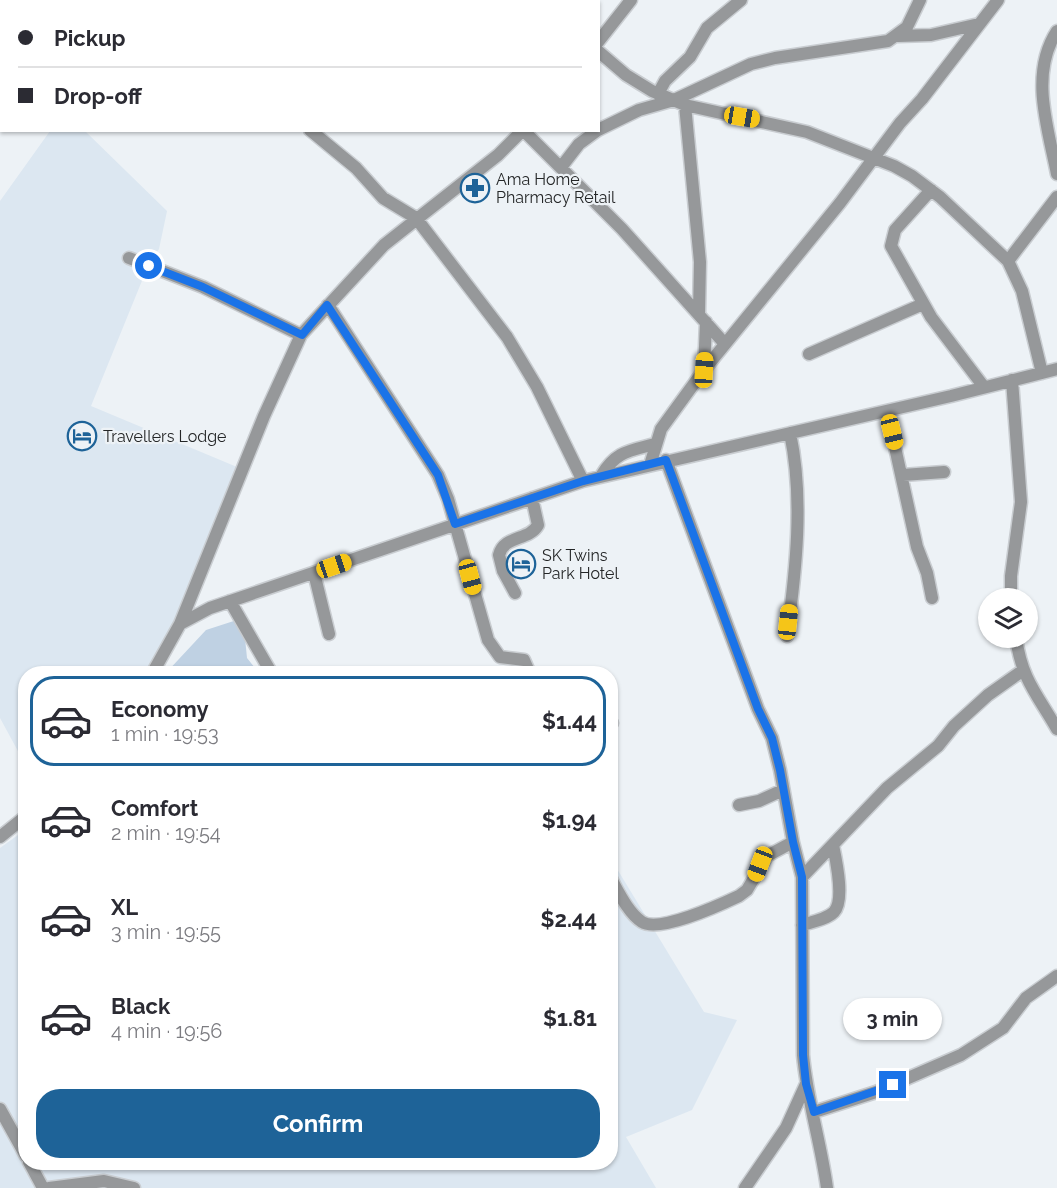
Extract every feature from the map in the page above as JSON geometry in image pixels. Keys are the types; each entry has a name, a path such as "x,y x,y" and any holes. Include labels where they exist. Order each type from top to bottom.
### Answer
{"street":[{"path":"600,39 631,0"},
{"path":"639,111 690,57 707,28 741,0"},
{"path":"600,129 639,111 680,103 751,64 775,58 880,44 898,36 907,27 920,0"},
{"path":"650,465 661,429 704,370 872,158 922,99 998,0"},
{"path":"898,36 931,35 980,24"},
{"path":"1057,31 1046,53 1042,91 1057,174"},
{"path":"600,53 626,75 655,93 680,103 807,132 903,171 931,190 1008,261 1022,291 1042,373"},
{"path":"680,103 700,262 704,370"},
{"path":"312,132 356,168 384,198 416,219 507,337 537,387 583,481"},
{"path":"156,666 180,624 246,457 302,335 384,245 498,155 522,132"},
{"path":"524,132 562,166 703,317 725,344"},
{"path":"562,166 579,144 595,132"},
{"path":"931,190 895,230 891,246 923,304 943,334 974,370 984,387"},
{"path":"1008,261 1056,201"},
{"path":"129,258 203,287 302,335"},
{"path":"809,354 923,304"},
{"path":"327,305 438,475 455,524 488,640 500,657 524,660 527,666"},
{"path":"180,624 210,608 583,481 1057,369"},
{"path":"1011,588 1021,502 1012,380"},
{"path":"887,411 917,546 927,573 932,598"},
{"path":"787,636 798,513 797,465 790,433"},
{"path":"601,476 613,458 620,453 656,444"},
{"path":"666,460 758,709 772,738 802,877 806,1084 814,1112 827,1188"},
{"path":"903,475 944,472"},
{"path":"515,593 503,571 500,555 508,542 531,534 538,525 532,498"},
{"path":"314,573 329,634"},
{"path":"230,601 267,666"},
{"path":"1018,648 1022,671 1032,692 1057,729"},
{"path":"802,877 887,788 938,746 968,712 1022,671"},
{"path":"739,805 759,801 783,790"},
{"path":"0,837 18,822"},
{"path":"618,890 633,914 642,922 652,926 665,924 739,896 747,890 767,856 793,842"},
{"path":"802,925 830,915 838,904 839,887 833,845"},
{"path":"814,1112 876,1092 961,1055 1003,1028 1026,998 1057,976"},
{"path":"745,1188 786,1128 806,1084"},
{"path":"0,1109 18,1142"},
{"path":"33,1170 43,1188"},
{"path":"49,1188 104,1181 134,1188"}],"shaded area":[{"name":"Travellers Lodge","path":"49,132 86,132 167,211 159,249 148,266 91,406 237,467 171,635 154,666 18,666 18,751 0,718 0,201"},
{"path":"243,618 247,658 253,666 172,666 206,630"},
{"path":"18,835 18,1170 618,1170 618,871 704,1012 737,1020 692,1110 626,1137 656,1188 0,1188 0,848"}],"place":[{"name":"Ama Home Pharmacy Retail","path":"475,188"},
{"name":"Travellers Lodge","path":"82,436"},
{"name":"SK Twins Park Hotel","path":"521,564"}],"route":[{"path":"149,266 203,287 302,335 327,305 364,360 399,419 438,475 455,524 583,481 666,460 758,709 772,738 780,770 802,877 803,1055 806,1084 814,1112 893,1085"}]}
